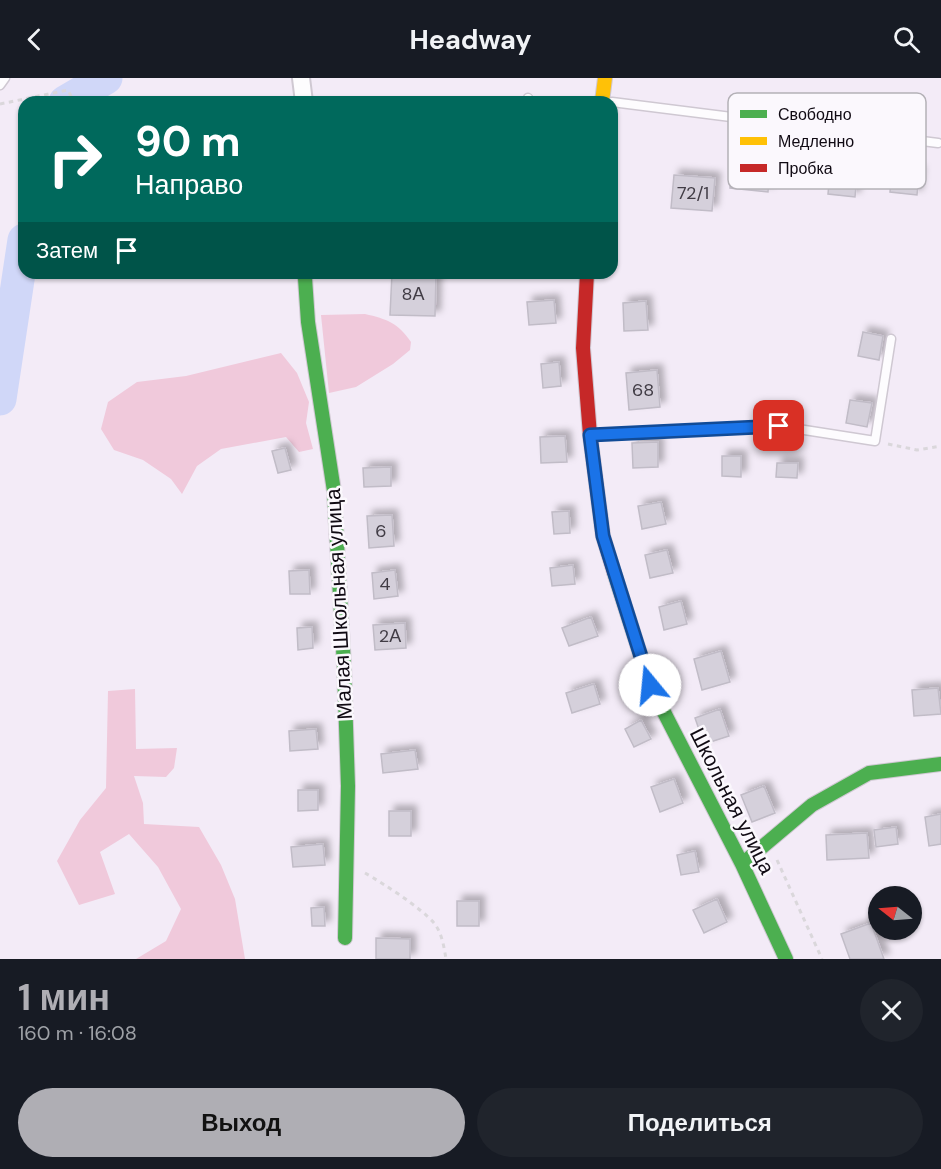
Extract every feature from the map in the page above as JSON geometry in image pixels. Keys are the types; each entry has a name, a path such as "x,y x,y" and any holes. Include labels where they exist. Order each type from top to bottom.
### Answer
{"street":[{"path":"301,78 303,96"},
{"path":"605,78 606,96"},
{"name":"Малая Школьная улица","path":"305,279 308,322 334,491 345,677 348,786 345,938"},
{"name":"Школьная улица","path":"587,279 583,348 590,435 603,536 650,685 742,864 786,959"},
{"path":"742,864 812,805 869,773 941,764"}],"lane":[{"path":"0,85 5,78"},
{"path":"618,103 728,117"},
{"path":"926,142 938,143"},
{"path":"590,435 779,426 875,441 891,339"}],"path":[{"path":"39,96 68,90 71,96"},
{"path":"0,104 18,100"},
{"path":"875,441 917,450 941,446"},
{"path":"764,846 775,855 822,959"},
{"path":"346,863 404,898 435,924 443,940 446,959"}],"shaded area":[{"path":"365,314 397,326 411,342 410,350 393,364 356,387 329,393 321,315"},
{"path":"281,353 297,373 309,402 306,423 313,449 299,452 286,437 221,449 197,466 182,494 171,479 143,460 114,450 101,429 108,402 137,382 186,376"},
{"path":"135,689 136,749 177,748 174,768 166,777 134,776 143,803 144,824 199,827 221,865 235,899 245,959 136,959 166,941 181,909 158,867 129,834 100,852 115,894 79,905 57,861 80,820 106,788 108,691"}],"building":[{"path":"674,175 715,178 712,211 671,208"},
{"path":"740,189 768,189 768,192"},
{"path":"828,189 856,189 855,197 828,194"},
{"path":"890,189 918,189 917,195 890,192"},
{"path":"392,279 436,279 435,316 390,315"},
{"path":"554,300 556,323 529,325 527,302"},
{"path":"646,301 648,330 624,331 623,303"},
{"path":"863,332 883,336 879,360 858,356"},
{"path":"559,362 561,386 543,388 541,364"},
{"path":"657,370 660,407 629,410 626,373"},
{"path":"850,400 872,403 867,427 846,423"},
{"path":"565,436 567,462 541,463 540,437"},
{"path":"658,442 658,467 633,468 632,443"},
{"path":"285,448 291,470 278,473 272,451"},
{"path":"722,456 741,456 741,477 722,476"},
{"path":"777,463 798,463 797,478 776,477"},
{"path":"391,467 391,486 364,487 363,468"},
{"path":"661,502 666,524 642,529 638,506"},
{"path":"569,511 570,533 554,534 552,512"},
{"path":"392,515 394,546 369,548 367,516"},
{"path":"667,550 673,573 650,578 645,555"},
{"path":"573,565 575,584 552,586 550,568"},
{"path":"309,570 310,594 290,594 289,571"},
{"path":"395,570 398,596 374,599 372,573"},
{"path":"681,601 687,624 664,630 659,607"},
{"path":"591,617 598,636 569,646 562,628"},
{"path":"405,623 406,648 375,650 373,625"},
{"path":"312,627 313,648 298,650 297,628"},
{"path":"721,651 730,682 702,690 694,659"},
{"path":"594,684 600,704 572,713 566,693"},
{"path":"938,688 941,714 914,716 912,690"},
{"path":"720,709 729,736 704,744 695,718"},
{"path":"641,720 651,739 634,747 625,729"},
{"path":"316,729 318,749 290,751 289,731"},
{"path":"415,750 418,769 383,773 381,754"},
{"path":"674,779 683,803 660,812 651,787"},
{"path":"764,786 775,813 752,822 741,795"},
{"path":"298,790 318,790 318,810 298,811"},
{"path":"389,811 411,811 411,836 389,836"},
{"path":"941,814 941,844 929,846 925,817"},
{"path":"896,827 898,844 876,847 874,830"},
{"path":"867,833 869,858 827,860 826,835"},
{"path":"323,844 325,865 293,867 291,847"},
{"path":"695,851 699,872 681,875 677,855"},
{"path":"717,899 727,922 704,933 693,910"},
{"path":"457,901 479,901 479,926 457,926"},
{"path":"324,907 325,926 312,926 311,908"},
{"path":"868,924 868,940 877,940 884,959 850,959 841,934"},
{"path":"376,938 410,939 410,959 376,959"}],"waterway":[{"path":"75,96 106,78"},
{"path":"0,399 18,279"}],"traffic: fast":[{"path":"305,279 308,322 334,491 348,786 345,938"},
{"path":"614,572 650,685 742,864 786,959"},
{"path":"742,864 812,805 869,773 941,764"}],"traffic: slow":[{"path":"603,96 605,78"}],"traffic: jam":[{"path":"587,279 583,348 590,435 603,536 614,572"}],"route":[{"path":"650,685 603,536 590,435 779,426"}]}
